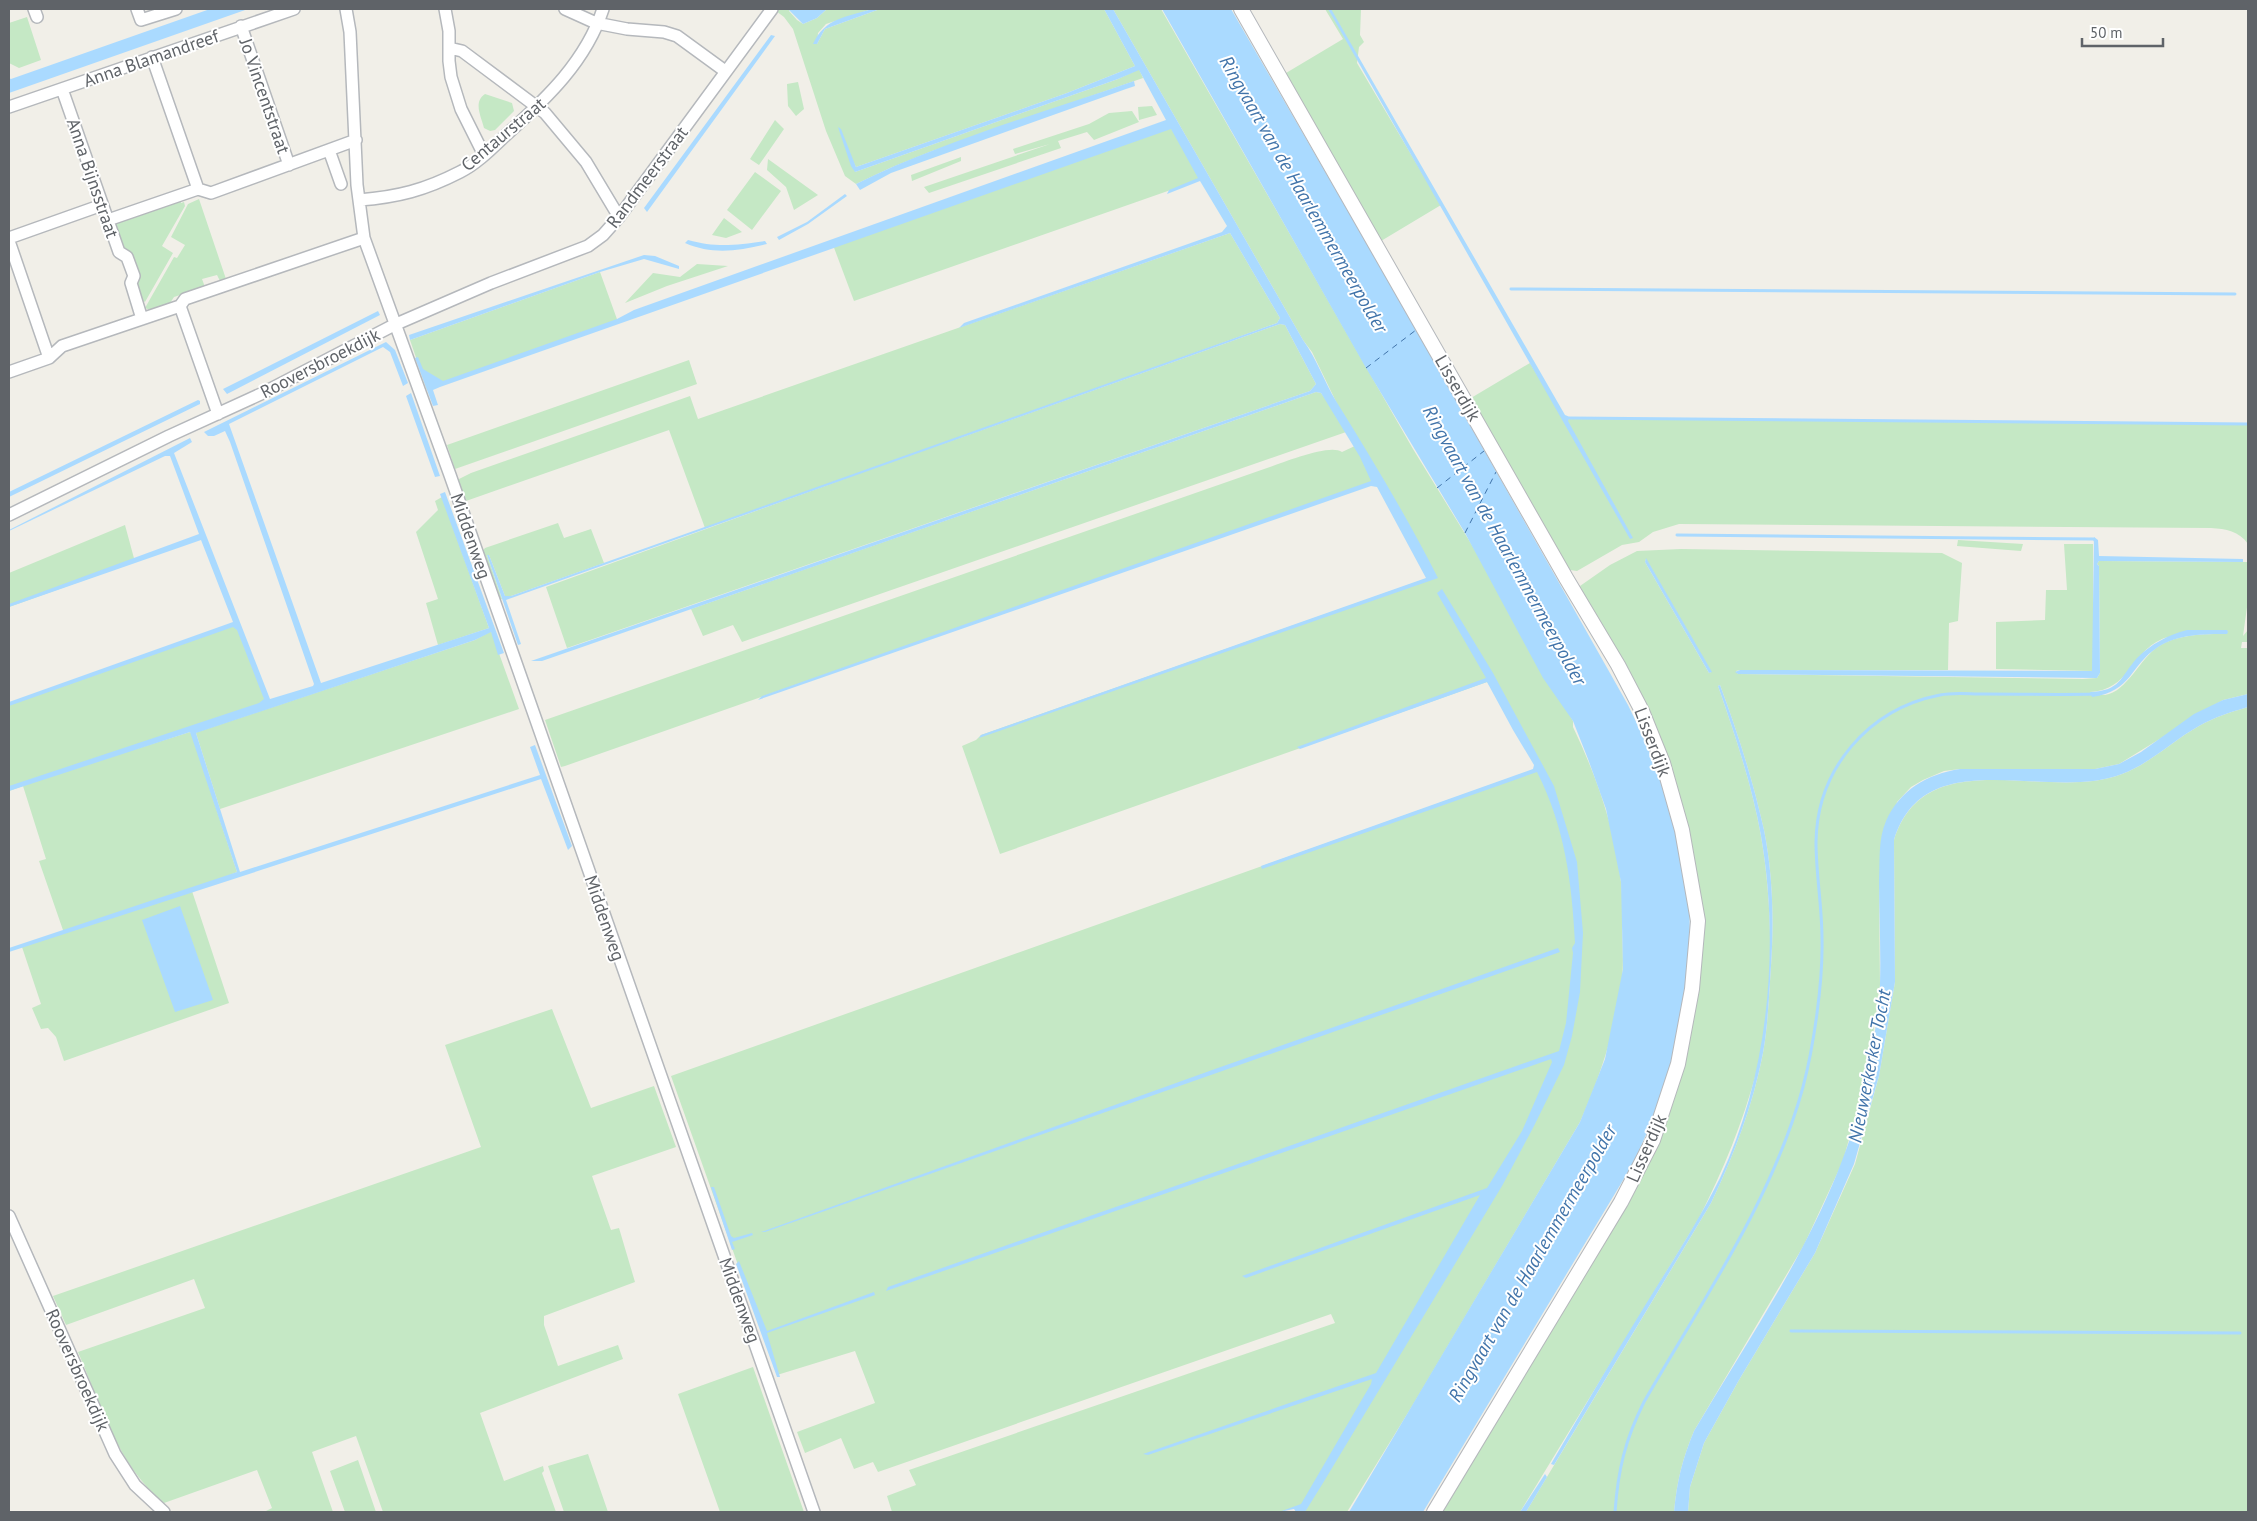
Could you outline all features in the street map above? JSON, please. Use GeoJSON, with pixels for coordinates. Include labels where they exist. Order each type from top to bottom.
{"type":"FeatureCollection","features":[{"type":"Feature","properties":{"kind":"street"},"geometry":{"type":"LineString","coordinates":[[137,9],[141,20],[176,9]]}},
{"type":"Feature","properties":{"kind":"street","name":"Anna Blamandreef"},"geometry":{"type":"LineString","coordinates":[[9,107],[294,9]]}},
{"type":"Feature","properties":{"kind":"street","name":"Rooversbroekdijk"},"geometry":{"type":"LineString","coordinates":[[9,515],[169,436],[218,414],[394,325],[364,238],[359,200],[350,32],[346,9]]}},
{"type":"Feature","properties":{"kind":"street"},"geometry":{"type":"LineString","coordinates":[[445,9],[449,31],[451,78],[459,103],[484,155]]}},
{"type":"Feature","properties":{"kind":"street"},"geometry":{"type":"LineString","coordinates":[[565,9],[596,23],[628,29],[664,32],[678,37],[725,71]]}},
{"type":"Feature","properties":{"kind":"street","name":"Centaurstraat"},"geometry":{"type":"LineString","coordinates":[[359,200],[408,194],[461,171],[484,155],[537,106],[573,67],[603,9]]}},
{"type":"Feature","properties":{"kind":"street","name":"Randmeerstraat"},"geometry":{"type":"LineString","coordinates":[[394,325],[491,282],[588,246],[603,235],[619,217],[772,9]]}},
{"type":"Feature","properties":{"kind":"street","name":"Lisserdijk"},"geometry":{"type":"LineString","coordinates":[[1241,9],[1642,711],[1663,763],[1682,830],[1698,921],[1692,988],[1678,1064],[1653,1140],[1621,1202],[1434,1512]]}},
{"type":"Feature","properties":{"kind":"street","name":"Jo Vincentstraat"},"geometry":{"type":"LineString","coordinates":[[241,26],[289,165]]}},
{"type":"Feature","properties":{"kind":"street"},"geometry":{"type":"LineString","coordinates":[[449,48],[462,51],[537,106],[586,162],[619,217]]}},
{"type":"Feature","properties":{"kind":"street"},"geometry":{"type":"LineString","coordinates":[[152,57],[198,189]]}},
{"type":"Feature","properties":{"kind":"street","name":"Anna Bijnsstraat"},"geometry":{"type":"LineString","coordinates":[[62,88],[119,252],[127,257],[134,276],[131,283],[142,319]]}},
{"type":"Feature","properties":{"kind":"street"},"geometry":{"type":"LineString","coordinates":[[108,220],[198,189],[211,193],[356,140]]}},
{"type":"Feature","properties":{"kind":"street"},"geometry":{"type":"LineString","coordinates":[[329,150],[341,184]]}},
{"type":"Feature","properties":{"kind":"street"},"geometry":{"type":"LineString","coordinates":[[49,358],[9,240],[102,205]]}},
{"type":"Feature","properties":{"kind":"street"},"geometry":{"type":"LineString","coordinates":[[9,372],[49,358],[62,346],[180,306],[185,299],[364,238]]}},
{"type":"Feature","properties":{"kind":"street"},"geometry":{"type":"LineString","coordinates":[[180,306],[218,414]]}},
{"type":"Feature","properties":{"kind":"street","name":"Middenweg"},"geometry":{"type":"LineString","coordinates":[[394,325],[450,475],[814,1512]]}},
{"type":"Feature","properties":{"kind":"street","name":"Rooversbroekdijk"},"geometry":{"type":"LineString","coordinates":[[9,1216],[115,1454],[135,1486],[164,1512]]}},
{"type":"Feature","properties":{"kind":"green space"},"geometry":{"type":"Polygon","coordinates":[[[777,9],[790,9],[789,11],[803,24],[817,18],[827,9],[872,9],[826,24],[818,33],[817,44],[825,29],[880,9],[1104,9],[1135,66],[1067,93],[856,167],[854,163],[855,172],[1118,79],[1139,69],[1143,78],[932,151],[856,184],[845,176],[826,131],[793,29],[784,17],[776,11],[777,9]]]}},
{"type":"Feature","properties":{"kind":"green space"},"geometry":{"type":"Polygon","coordinates":[[[1113,9],[1161,9],[1413,449],[1478,555],[1573,721],[1573,727],[1597,783],[1609,822],[1618,862],[1622,900],[1623,964],[1621,988],[1609,1045],[1587,1107],[1580,1122],[1417,1398],[1347,1512],[1301,1512],[1305,1505],[1279,1512],[892,1512],[887,1496],[916,1485],[909,1470],[1335,1323],[1331,1314],[878,1472],[873,1462],[854,1469],[841,1438],[805,1453],[797,1432],[875,1403],[855,1351],[777,1375],[671,1076],[1538,768],[1513,719],[1487,682],[1000,854],[962,746],[976,740],[981,735],[1431,577],[1377,480],[565,766],[561,767],[545,720],[1294,458],[1327,450],[1342,452],[1357,445],[1312,352],[1303,340],[1113,9]]]}},
{"type":"Feature","properties":{"kind":"green space"},"geometry":{"type":"Polygon","coordinates":[[[1325,9],[1361,9],[1360,35],[1364,42],[1359,47],[1357,63],[1441,205],[1381,241],[1286,73],[1343,39],[1325,9]]]}},
{"type":"Feature","properties":{"kind":"green space"},"geometry":{"type":"Polygon","coordinates":[[[27,17],[41,60],[19,68],[9,63],[9,23],[27,17]]]}},
{"type":"Feature","properties":{"kind":"green space"},"geometry":{"type":"Polygon","coordinates":[[[798,82],[804,109],[796,116],[788,106],[787,84],[798,82]]]}},
{"type":"Feature","properties":{"kind":"green space"},"geometry":{"type":"Polygon","coordinates":[[[485,94],[512,103],[514,111],[495,130],[490,131],[484,128],[480,114],[479,101],[485,94]]]}},
{"type":"Feature","properties":{"kind":"green space"},"geometry":{"type":"Polygon","coordinates":[[[1152,106],[1157,115],[1139,120],[1138,107],[1152,106]]]}},
{"type":"Feature","properties":{"kind":"green space"},"geometry":{"type":"Polygon","coordinates":[[[1132,111],[1139,122],[1094,140],[1087,132],[1058,141],[1061,148],[929,193],[924,187],[1050,144],[1015,154],[1013,149],[1089,124],[1109,113],[1132,111]]]}},
{"type":"Feature","properties":{"kind":"green space"},"geometry":{"type":"Polygon","coordinates":[[[775,120],[784,129],[759,165],[750,159],[775,120]]]}},
{"type":"Feature","properties":{"kind":"green space"},"geometry":{"type":"Polygon","coordinates":[[[1171,128],[1202,179],[854,301],[833,245],[1171,128]]]}},
{"type":"Feature","properties":{"kind":"green space"},"geometry":{"type":"Polygon","coordinates":[[[961,157],[961,161],[912,181],[911,175],[961,157]]]}},
{"type":"Feature","properties":{"kind":"green space"},"geometry":{"type":"Polygon","coordinates":[[[768,159],[818,195],[794,210],[786,187],[767,170],[768,159]]]}},
{"type":"Feature","properties":{"kind":"green space"},"geometry":{"type":"Polygon","coordinates":[[[755,172],[781,191],[752,230],[727,210],[755,172]]]}},
{"type":"Feature","properties":{"kind":"green space"},"geometry":{"type":"Polygon","coordinates":[[[180,196],[181,203],[184,202],[185,206],[162,246],[173,253],[145,302],[140,299],[113,219],[180,196]]]}},
{"type":"Feature","properties":{"kind":"green space"},"geometry":{"type":"Polygon","coordinates":[[[199,199],[226,279],[220,281],[217,275],[202,279],[205,287],[174,297],[168,306],[153,311],[145,308],[174,257],[177,258],[185,245],[171,237],[188,204],[199,199]]]}},
{"type":"Feature","properties":{"kind":"green space"},"geometry":{"type":"Polygon","coordinates":[[[724,218],[742,232],[726,238],[712,235],[724,218]]]}},
{"type":"Feature","properties":{"kind":"green space"},"geometry":{"type":"Polygon","coordinates":[[[1230,233],[1280,318],[1277,323],[932,448],[1280,324],[1285,325],[1316,384],[1310,391],[567,648],[546,587],[850,477],[705,528],[669,430],[466,501],[459,482],[459,479],[471,473],[690,396],[698,419],[1230,233]]]}},
{"type":"Feature","properties":{"kind":"green space"},"geometry":{"type":"Polygon","coordinates":[[[697,264],[728,266],[667,286],[625,303],[653,273],[680,277],[697,264]]]}},
{"type":"Feature","properties":{"kind":"green space"},"geometry":{"type":"Polygon","coordinates":[[[600,272],[618,322],[427,390],[410,340],[600,272]]]}},
{"type":"Feature","properties":{"kind":"green space"},"geometry":{"type":"Polygon","coordinates":[[[689,360],[697,384],[455,469],[447,445],[689,360]]]}},
{"type":"Feature","properties":{"kind":"green space"},"geometry":{"type":"Polygon","coordinates":[[[1530,363],[1564,420],[1570,418],[2248,424],[2248,544],[2241,536],[2232,532],[2211,528],[1679,524],[1653,532],[1639,542],[1622,545],[1577,571],[1570,570],[1471,398],[1530,363]]]}},
{"type":"Feature","properties":{"kind":"green space"},"geometry":{"type":"Polygon","coordinates":[[[1316,392],[1321,393],[1349,431],[742,642],[733,625],[703,636],[691,609],[1316,392]]]}},
{"type":"Feature","properties":{"kind":"green space"},"geometry":{"type":"Polygon","coordinates":[[[442,497],[489,628],[438,645],[426,603],[438,599],[416,532],[438,510],[435,501],[442,497]]]}},
{"type":"Feature","properties":{"kind":"green space"},"geometry":{"type":"Polygon","coordinates":[[[558,523],[564,538],[591,529],[604,563],[511,596],[505,596],[489,555],[487,555],[502,599],[497,601],[481,553],[485,548],[558,523]]]}},
{"type":"Feature","properties":{"kind":"green space"},"geometry":{"type":"Polygon","coordinates":[[[125,525],[135,562],[9,607],[9,573],[125,525]]]}},
{"type":"Feature","properties":{"kind":"green space"},"geometry":{"type":"Polygon","coordinates":[[[1958,540],[2023,544],[2021,551],[1957,546],[1958,540]]]}},
{"type":"Feature","properties":{"kind":"green space"},"geometry":{"type":"Polygon","coordinates":[[[2064,544],[2093,544],[2093,671],[1996,669],[1996,622],[2045,620],[2046,590],[2067,590],[2064,544]]]}},
{"type":"Feature","properties":{"kind":"green space"},"geometry":{"type":"Polygon","coordinates":[[[1681,549],[1942,553],[1962,563],[1958,621],[1949,623],[1948,670],[1740,670],[1736,671],[1738,674],[2097,678],[2100,673],[2099,566],[2097,564],[2099,561],[2248,562],[2248,600],[2243,636],[2248,630],[2248,642],[2242,642],[2241,648],[2248,648],[2248,694],[2223,700],[2119,764],[2095,769],[1960,769],[1944,771],[1911,787],[1897,802],[1879,892],[1880,985],[1868,1070],[1843,1161],[1804,1245],[1694,1431],[1681,1471],[1674,1512],[1526,1512],[1711,1203],[1742,1130],[1759,1072],[1766,1032],[1772,949],[1772,898],[1769,864],[1764,830],[1750,775],[1727,703],[1720,685],[1718,686],[1753,798],[1765,863],[1770,923],[1769,984],[1763,1043],[1757,1070],[1739,1127],[1699,1218],[1520,1512],[1437,1512],[1639,1173],[1699,962],[1680,799],[1580,586],[1610,565],[1637,551],[1681,549]],[[1646,559],[1645,562],[1709,673],[1711,672],[1646,559]],[[2227,630],[2184,634],[2162,639],[2151,645],[2114,685],[2103,690],[2090,692],[2105,695],[2113,693],[2127,681],[2152,651],[2167,642],[2192,636],[2226,634],[2227,630]]]}},
{"type":"Feature","properties":{"kind":"green space"},"geometry":{"type":"Polygon","coordinates":[[[237,624],[266,702],[120,754],[190,732],[192,735],[237,872],[192,891],[229,1003],[64,1061],[56,1037],[48,1028],[41,1029],[32,1008],[41,1004],[22,947],[64,933],[39,861],[46,859],[23,786],[9,791],[9,705],[237,624]]]}},
{"type":"Feature","properties":{"kind":"green space"},"geometry":{"type":"Polygon","coordinates":[[[491,631],[519,709],[220,809],[197,732],[475,640],[491,631]]]}},
{"type":"Feature","properties":{"kind":"green space"},"geometry":{"type":"Polygon","coordinates":[[[2248,707],[2248,1512],[1688,1512],[1690,1487],[1704,1443],[1739,1380],[1815,1253],[1855,1164],[1879,1076],[1895,982],[1894,840],[1910,809],[1933,791],[1961,782],[1993,780],[2093,781],[2122,774],[2152,758],[2205,723],[2248,707]]]}},
{"type":"Feature","properties":{"kind":"green space"},"geometry":{"type":"Polygon","coordinates":[[[552,1009],[591,1108],[654,1086],[676,1147],[592,1176],[611,1230],[619,1228],[635,1282],[544,1316],[544,1325],[558,1366],[618,1345],[623,1359],[480,1413],[504,1481],[543,1466],[544,1471],[542,1473],[556,1512],[383,1512],[356,1436],[312,1452],[333,1512],[264,1512],[272,1508],[257,1470],[164,1503],[134,1471],[112,1434],[78,1352],[205,1308],[194,1279],[66,1325],[53,1296],[481,1147],[445,1045],[552,1009]]]}},
{"type":"Feature","properties":{"kind":"green space"},"geometry":{"type":"Polygon","coordinates":[[[753,1367],[804,1512],[720,1512],[678,1394],[753,1367]]]}},
{"type":"Feature","properties":{"kind":"green space"},"geometry":{"type":"Polygon","coordinates":[[[588,1454],[608,1512],[564,1512],[548,1466],[588,1454]]]}},
{"type":"Feature","properties":{"kind":"green space"},"geometry":{"type":"Polygon","coordinates":[[[358,1460],[376,1512],[345,1512],[330,1471],[358,1460]]]}},
{"type":"Feature","properties":{"kind":"water"},"geometry":{"type":"Polygon","coordinates":[[[210,9],[248,9],[9,93],[9,78],[11,79],[210,9]]]}},
{"type":"Feature","properties":{"kind":"water"},"geometry":{"type":"Polygon","coordinates":[[[790,9],[827,9],[817,18],[803,24],[790,9]]]}},
{"type":"Feature","properties":{"kind":"water"},"geometry":{"type":"Polygon","coordinates":[[[872,9],[880,9],[825,29],[817,44],[813,44],[818,35],[830,24],[845,17],[872,9]]]}},
{"type":"Feature","properties":{"kind":"water"},"geometry":{"type":"Polygon","coordinates":[[[1104,9],[1113,9],[1312,355],[1336,401],[1402,510],[1438,578],[979,738],[981,735],[1426,578],[1377,487],[1371,486],[758,700],[762,696],[1371,481],[1360,457],[1321,393],[1316,392],[542,661],[531,661],[1310,391],[1316,384],[1285,325],[1280,324],[506,600],[521,644],[518,645],[487,555],[489,555],[505,596],[511,596],[1277,323],[1280,318],[1230,233],[959,328],[964,323],[1222,232],[1227,226],[1200,181],[1167,194],[1169,190],[1198,178],[1171,129],[440,387],[433,390],[438,405],[433,406],[415,358],[418,357],[423,369],[443,381],[617,319],[634,310],[1166,120],[1139,70],[855,172],[851,166],[838,127],[841,129],[856,167],[1067,93],[1135,66],[1104,9]]]}},
{"type":"Feature","properties":{"kind":"water","name":"Ringvaart van de Haarlemmermeerpolder"},"geometry":{"type":"Polygon","coordinates":[[[1162,9],[1231,9],[1401,303],[1628,705],[1656,768],[1677,833],[1686,877],[1689,913],[1689,951],[1686,988],[1680,1026],[1671,1063],[1660,1100],[1646,1134],[1631,1167],[1423,1512],[1349,1512],[1580,1122],[1605,1059],[1623,969],[1621,882],[1606,809],[1573,721],[1543,678],[1465,533],[1366,368],[1162,9]]]}},
{"type":"Feature","properties":{"kind":"water"},"geometry":{"type":"Polygon","coordinates":[[[1328,9],[1331,9],[1565,415],[1570,417],[1568,421],[1633,538],[1630,539],[1328,9]]]}},
{"type":"Feature","properties":{"kind":"water"},"geometry":{"type":"Polygon","coordinates":[[[771,35],[775,36],[647,212],[644,208],[771,35]]]}},
{"type":"Feature","properties":{"kind":"water"},"geometry":{"type":"Polygon","coordinates":[[[1134,81],[1135,86],[891,173],[860,190],[856,184],[923,154],[993,128],[1134,81]]]}},
{"type":"Feature","properties":{"kind":"water"},"geometry":{"type":"Polygon","coordinates":[[[845,194],[847,196],[808,224],[779,240],[777,237],[807,222],[845,194]]]}},
{"type":"Feature","properties":{"kind":"water"},"geometry":{"type":"Polygon","coordinates":[[[688,240],[717,245],[736,245],[765,241],[767,244],[726,251],[695,247],[685,243],[688,240]]]}},
{"type":"Feature","properties":{"kind":"water"},"geometry":{"type":"Polygon","coordinates":[[[644,255],[655,256],[679,266],[679,269],[644,259],[600,272],[410,340],[409,335],[644,255]]]}},
{"type":"Feature","properties":{"kind":"water"},"geometry":{"type":"Polygon","coordinates":[[[378,311],[380,315],[227,394],[223,389],[378,311]]]}},
{"type":"Feature","properties":{"kind":"water"},"geometry":{"type":"Polygon","coordinates":[[[386,342],[395,350],[408,383],[403,386],[390,352],[383,347],[229,424],[321,683],[489,628],[440,494],[445,492],[504,653],[498,655],[491,632],[475,640],[196,733],[240,872],[540,775],[530,747],[535,745],[572,846],[568,850],[541,779],[9,952],[9,948],[237,872],[190,732],[9,791],[9,786],[259,703],[264,699],[237,630],[233,627],[9,706],[9,702],[233,622],[201,540],[9,607],[9,604],[199,534],[170,456],[165,456],[9,530],[190,438],[192,442],[174,453],[270,699],[313,686],[314,684],[230,442],[225,431],[214,436],[208,436],[204,432],[386,342]]]}},
{"type":"Feature","properties":{"kind":"water"},"geometry":{"type":"Polygon","coordinates":[[[411,393],[440,476],[435,477],[406,396],[411,393]]]}},
{"type":"Feature","properties":{"kind":"water"},"geometry":{"type":"Polygon","coordinates":[[[198,400],[200,404],[9,497],[9,492],[198,400]]]}},
{"type":"Feature","properties":{"kind":"water"},"geometry":{"type":"Polygon","coordinates":[[[2094,537],[2098,540],[2099,556],[2243,559],[2243,562],[2099,561],[2097,564],[2099,566],[2100,673],[2097,678],[1738,674],[1735,672],[1740,670],[2092,671],[2094,537]]]}},
{"type":"Feature","properties":{"kind":"water"},"geometry":{"type":"Polygon","coordinates":[[[1646,558],[1712,672],[1709,673],[1645,562],[1646,558]]]}},
{"type":"Feature","properties":{"kind":"water"},"geometry":{"type":"Polygon","coordinates":[[[1442,589],[1493,673],[1554,786],[1577,862],[1583,933],[1580,992],[1572,1036],[1564,1065],[1502,1186],[1305,1512],[1296,1512],[1294,1509],[1279,1512],[1301,1504],[1371,1384],[1372,1379],[1148,1455],[1143,1454],[1376,1373],[1480,1195],[1246,1278],[1242,1276],[1487,1188],[1522,1131],[1552,1062],[1551,1059],[886,1291],[888,1287],[1559,1051],[1566,1023],[1572,948],[1575,943],[1574,921],[1569,877],[1561,834],[1547,793],[1537,772],[1262,869],[1261,866],[1533,769],[1534,765],[1487,682],[1300,749],[1297,747],[1486,678],[1437,593],[1442,589]]]}},
{"type":"Feature","properties":{"kind":"water"},"geometry":{"type":"Polygon","coordinates":[[[2187,630],[2227,630],[2228,632],[2227,634],[2209,634],[2174,639],[2149,654],[2130,677],[2116,689],[2092,697],[2090,692],[2108,689],[2119,682],[2137,658],[2148,648],[2167,637],[2187,630]]]}},
{"type":"Feature","properties":{"kind":"water"},"geometry":{"type":"Polygon","coordinates":[[[1720,685],[1755,793],[1764,830],[1769,864],[1772,898],[1772,949],[1767,1021],[1759,1072],[1742,1130],[1711,1203],[1554,1465],[1551,1464],[1692,1229],[1720,1178],[1737,1138],[1750,1097],[1760,1054],[1766,1010],[1769,965],[1770,921],[1767,878],[1753,798],[1718,686],[1720,685]]]}},
{"type":"Feature","properties":{"kind":"water","name":"Nieuwerkerker Tocht"},"geometry":{"type":"Polygon","coordinates":[[[2248,694],[2248,707],[2205,723],[2152,758],[2122,774],[2093,781],[1992,780],[1961,782],[1932,791],[1910,809],[1894,840],[1895,982],[1879,1076],[1854,1164],[1815,1253],[1739,1380],[1704,1443],[1690,1487],[1688,1512],[1674,1512],[1681,1471],[1694,1431],[1773,1301],[1797,1257],[1820,1212],[1840,1166],[1856,1118],[1868,1069],[1879,1004],[1879,880],[1882,835],[1886,821],[1899,800],[1926,779],[1960,769],[2095,769],[2119,764],[2141,752],[2194,714],[2223,700],[2248,694]]]}},
{"type":"Feature","properties":{"kind":"water"},"geometry":{"type":"Polygon","coordinates":[[[180,906],[213,1000],[175,1012],[142,920],[180,906]]]}},
{"type":"Feature","properties":{"kind":"water"},"geometry":{"type":"Polygon","coordinates":[[[1558,948],[1560,952],[761,1232],[1215,1069],[1558,948]]]}},
{"type":"Feature","properties":{"kind":"water"},"geometry":{"type":"Polygon","coordinates":[[[711,1187],[714,1187],[731,1236],[734,1238],[752,1233],[753,1235],[732,1242],[735,1249],[732,1250],[711,1187]]]}},
{"type":"Feature","properties":{"kind":"water"},"geometry":{"type":"Polygon","coordinates":[[[739,1261],[767,1331],[874,1292],[875,1295],[767,1333],[780,1377],[777,1377],[736,1264],[739,1261]]]}},
{"type":"Feature","properties":{"kind":"water"},"geometry":{"type":"Polygon","coordinates":[[[1545,1474],[1547,1477],[1526,1512],[1520,1512],[1545,1474]]]}},
{"type":"Feature","properties":{"kind":"waterway"},"geometry":{"type":"LineString","coordinates":[[1511,289],[2235,294]]}},
{"type":"Feature","properties":{"kind":"waterway"},"geometry":{"type":"LineString","coordinates":[[1570,418],[2248,424]]}},
{"type":"Feature","properties":{"kind":"waterway"},"geometry":{"type":"LineString","coordinates":[[1677,535],[2094,539],[2096,542]]}},
{"type":"Feature","properties":{"kind":"waterway"},"geometry":{"type":"LineString","coordinates":[[1615,1512],[1618,1482],[1627,1442],[1637,1416],[1712,1288],[1754,1210],[1790,1129],[1803,1087],[1814,1033],[1822,956],[1822,927],[1816,842],[1819,815],[1826,790],[1837,767],[1851,746],[1869,728],[1890,714],[1914,702],[1950,694],[2095,694]]}},
{"type":"Feature","properties":{"kind":"waterway"},"geometry":{"type":"LineString","coordinates":[[1791,1331],[2240,1333]]}},
{"type":"Feature","properties":{"kind":"ferry route"},"geometry":{"type":"LineString","coordinates":[[1366,368],[1416,330]]}},
{"type":"Feature","properties":{"kind":"ferry route"},"geometry":{"type":"LineString","coordinates":[[1437,488],[1484,451]]}},
{"type":"Feature","properties":{"kind":"ferry route"},"geometry":{"type":"LineString","coordinates":[[1465,533],[1496,472]]}}]}
